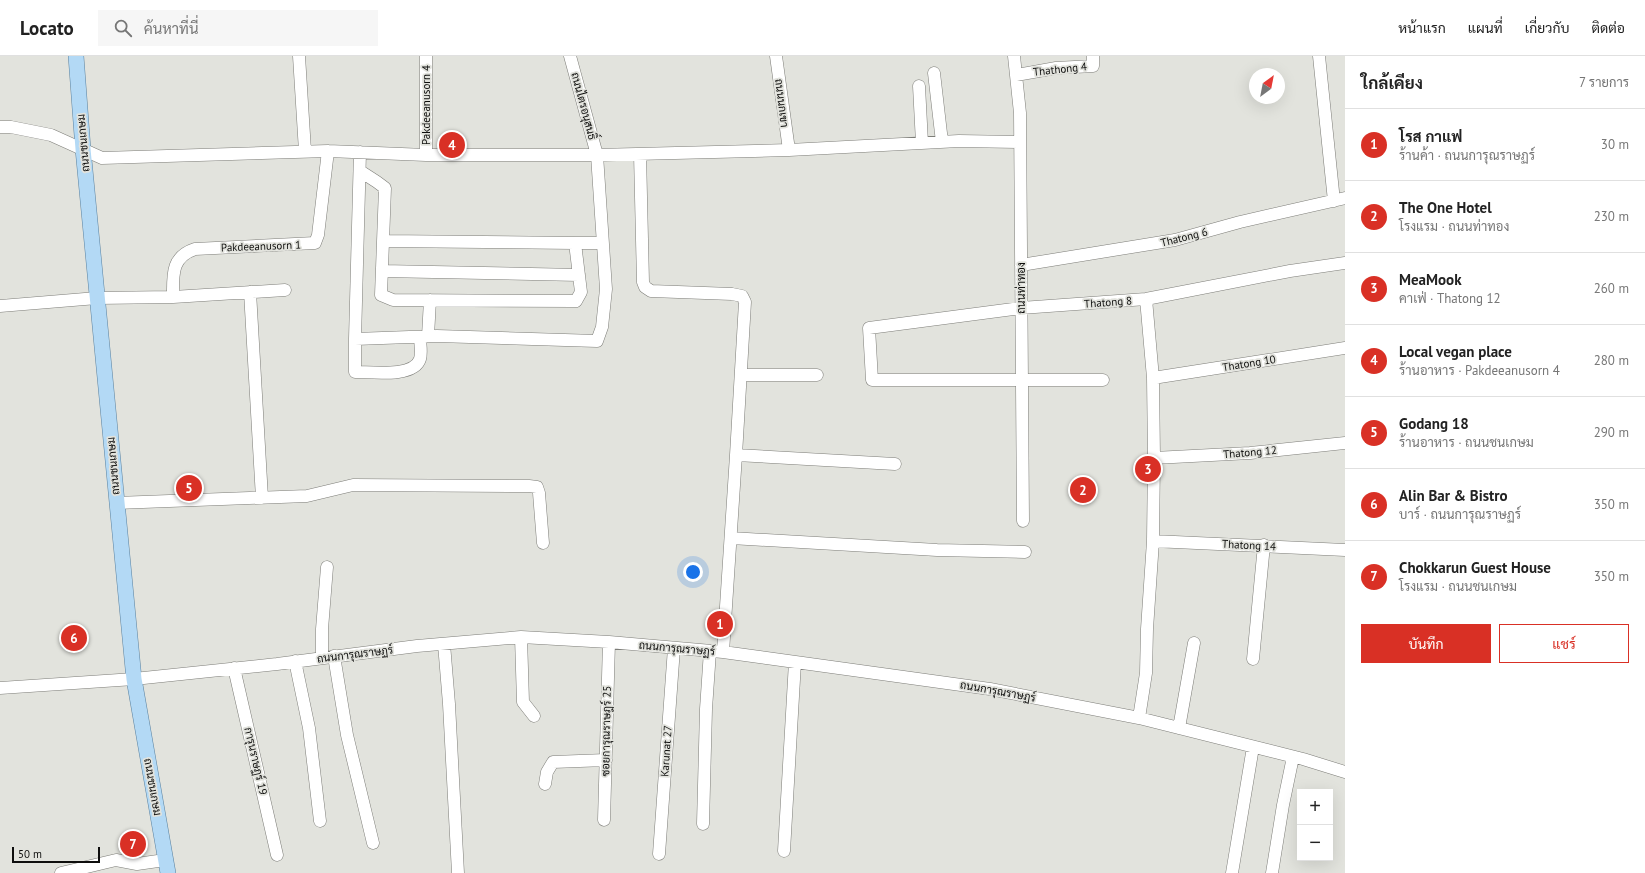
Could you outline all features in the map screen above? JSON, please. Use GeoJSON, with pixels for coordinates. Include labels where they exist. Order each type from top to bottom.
{"type":"FeatureCollection","features":[{"type":"Feature","properties":{"kind":"main road","name":"ถนนชนเกษม"},"geometry":{"type":"LineString","coordinates":[[76,56],[83,149],[134,679],[166,866]]}},
{"type":"Feature","properties":{"kind":"street"},"geometry":{"type":"LineString","coordinates":[[299,56],[305,151]]}},
{"type":"Feature","properties":{"kind":"street","name":"Pakdeeanusorn 4"},"geometry":{"type":"LineString","coordinates":[[426,56],[426,155]]}},
{"type":"Feature","properties":{"kind":"street","name":"ถนนไตรอนุสนธิ์"},"geometry":{"type":"LineString","coordinates":[[424,336],[597,341],[602,327],[606,289],[597,155],[570,56]]}},
{"type":"Feature","properties":{"kind":"street","name":"ถนนนกเขา"},"geometry":{"type":"LineString","coordinates":[[776,56],[788,150]]}},
{"type":"Feature","properties":{"kind":"street","name":"ถนนท่าทอง"},"geometry":{"type":"LineString","coordinates":[[1014,56],[1020,113],[1023,521]]}},
{"type":"Feature","properties":{"kind":"street","name":"Thathong 4"},"geometry":{"type":"LineString","coordinates":[[1016,75],[1056,68],[1093,66],[1093,56]]}},
{"type":"Feature","properties":{"kind":"street"},"geometry":{"type":"LineString","coordinates":[[1319,56],[1339,199]]}},
{"type":"Feature","properties":{"kind":"street"},"geometry":{"type":"LineString","coordinates":[[934,73],[942,142]]}},
{"type":"Feature","properties":{"kind":"street"},"geometry":{"type":"LineString","coordinates":[[919,86],[922,143]]}},
{"type":"Feature","properties":{"kind":"street"},"geometry":{"type":"LineString","coordinates":[[0,127],[11,127],[51,136],[102,158],[305,151],[426,155],[597,155],[788,150],[942,142],[1020,142]]}},
{"type":"Feature","properties":{"kind":"street","name":"Pakdeeanusorn 1"},"geometry":{"type":"LineString","coordinates":[[173,297],[176,265],[181,257],[187,252],[196,249],[315,243],[318,235],[328,151]]}},
{"type":"Feature","properties":{"kind":"street"},"geometry":{"type":"LineString","coordinates":[[360,152],[355,372],[406,371],[416,365],[420,358],[430,300]]}},
{"type":"Feature","properties":{"kind":"street"},"geometry":{"type":"LineString","coordinates":[[640,154],[643,282],[645,287],[651,291],[732,294],[742,296],[744,302],[741,374],[723,652]]}},
{"type":"Feature","properties":{"kind":"street"},"geometry":{"type":"LineString","coordinates":[[360,171],[385,188],[381,295],[393,300],[576,301],[581,292],[575,243]]}},
{"type":"Feature","properties":{"kind":"street","name":"Thatong 6"},"geometry":{"type":"LineString","coordinates":[[1021,265],[1175,240],[1240,222],[1339,199]]}},
{"type":"Feature","properties":{"kind":"street"},"geometry":{"type":"LineString","coordinates":[[383,241],[602,243]]}},
{"type":"Feature","properties":{"kind":"street","name":"Thatong 8"},"geometry":{"type":"LineString","coordinates":[[1022,380],[872,380],[869,328],[1021,308],[1146,299],[1290,271],[1345,263]]}},
{"type":"Feature","properties":{"kind":"street"},"geometry":{"type":"LineString","coordinates":[[382,271],[579,275]]}},
{"type":"Feature","properties":{"kind":"street"},"geometry":{"type":"LineString","coordinates":[[0,306],[97,298],[173,297],[286,290]]}},
{"type":"Feature","properties":{"kind":"street"},"geometry":{"type":"LineString","coordinates":[[250,292],[262,498]]}},
{"type":"Feature","properties":{"kind":"street"},"geometry":{"type":"LineString","coordinates":[[1139,718],[1146,672],[1147,629],[1153,541],[1153,378],[1146,299]]}},
{"type":"Feature","properties":{"kind":"street"},"geometry":{"type":"LineString","coordinates":[[355,339],[424,336]]}},
{"type":"Feature","properties":{"kind":"street","name":"Thatong 10"},"geometry":{"type":"LineString","coordinates":[[1153,378],[1345,348]]}},
{"type":"Feature","properties":{"kind":"street"},"geometry":{"type":"LineString","coordinates":[[741,374],[817,375]]}},
{"type":"Feature","properties":{"kind":"street"},"geometry":{"type":"LineString","coordinates":[[1022,380],[1102,380]]}},
{"type":"Feature","properties":{"kind":"street","name":"Thatong 12"},"geometry":{"type":"LineString","coordinates":[[1154,458],[1250,453],[1345,443]]}},
{"type":"Feature","properties":{"kind":"street"},"geometry":{"type":"LineString","coordinates":[[736,455],[895,464]]}},
{"type":"Feature","properties":{"kind":"street"},"geometry":{"type":"LineString","coordinates":[[116,503],[307,496],[353,485],[529,486],[537,487],[539,492],[542,543]]}},
{"type":"Feature","properties":{"kind":"street"},"geometry":{"type":"LineString","coordinates":[[731,538],[937,550],[1025,552]]}},
{"type":"Feature","properties":{"kind":"street","name":"Thatong 14"},"geometry":{"type":"LineString","coordinates":[[1153,541],[1264,545],[1345,550]]}},
{"type":"Feature","properties":{"kind":"street"},"geometry":{"type":"LineString","coordinates":[[1253,659],[1264,545]]}},
{"type":"Feature","properties":{"kind":"street"},"geometry":{"type":"LineString","coordinates":[[322,658],[322,629],[327,567]]}},
{"type":"Feature","properties":{"kind":"street"},"geometry":{"type":"LineString","coordinates":[[521,637],[523,702],[534,716]]}},
{"type":"Feature","properties":{"kind":"street","name":"ถนนการุณราษฏร์"},"geometry":{"type":"LineString","coordinates":[[0,688],[134,679],[444,644],[521,637],[609,642],[723,652],[990,689],[1139,718],[1345,772]]}},
{"type":"Feature","properties":{"kind":"street","name":"ซอยการุณราษฎร์ 25"},"geometry":{"type":"LineString","coordinates":[[604,820],[609,642]]}},
{"type":"Feature","properties":{"kind":"street"},"geometry":{"type":"LineString","coordinates":[[1179,728],[1194,643]]}},
{"type":"Feature","properties":{"kind":"street"},"geometry":{"type":"LineString","coordinates":[[444,644],[450,712],[458,873]]}},
{"type":"Feature","properties":{"kind":"street","name":"Karunat 27"},"geometry":{"type":"LineString","coordinates":[[659,854],[674,648]]}},
{"type":"Feature","properties":{"kind":"street"},"geometry":{"type":"LineString","coordinates":[[703,824],[706,716],[710,651]]}},
{"type":"Feature","properties":{"kind":"street"},"geometry":{"type":"LineString","coordinates":[[334,656],[347,735],[373,843]]}},
{"type":"Feature","properties":{"kind":"street"},"geometry":{"type":"LineString","coordinates":[[295,661],[310,728],[320,821]]}},
{"type":"Feature","properties":{"kind":"street"},"geometry":{"type":"LineString","coordinates":[[784,851],[795,662]]}},
{"type":"Feature","properties":{"kind":"street","name":"การุนราษฏร์ 19"},"geometry":{"type":"LineString","coordinates":[[234,668],[277,855]]}},
{"type":"Feature","properties":{"kind":"street"},"geometry":{"type":"LineString","coordinates":[[1232,873],[1253,747]]}},
{"type":"Feature","properties":{"kind":"street"},"geometry":{"type":"LineString","coordinates":[[1272,873],[1292,757]]}},
{"type":"Feature","properties":{"kind":"street"},"geometry":{"type":"LineString","coordinates":[[545,784],[548,772],[553,762],[606,760]]}},
{"type":"Feature","properties":{"kind":"street"},"geometry":{"type":"LineString","coordinates":[[61,873],[116,860],[137,864],[166,866]]}},
{"type":"Feature","properties":{"kind":"place","name":"Local vegan place"},"geometry":{"type":"Point","coordinates":[452,145]}},
{"type":"Feature","properties":{"kind":"place","name":"MeaMook"},"geometry":{"type":"Point","coordinates":[1148,469]}},
{"type":"Feature","properties":{"kind":"place","name":"Godang 18"},"geometry":{"type":"Point","coordinates":[189,488]}},
{"type":"Feature","properties":{"kind":"place","name":"The One Hotel"},"geometry":{"type":"Point","coordinates":[1083,490]}},
{"type":"Feature","properties":{"kind":"place","name":"โรส กาแฟ"},"geometry":{"type":"Point","coordinates":[720,624]}},
{"type":"Feature","properties":{"kind":"place","name":"Alin Bar & Bistro"},"geometry":{"type":"Point","coordinates":[74,638]}},
{"type":"Feature","properties":{"kind":"place","name":"Chokkarun Guest House"},"geometry":{"type":"Point","coordinates":[133,844]}}]}
